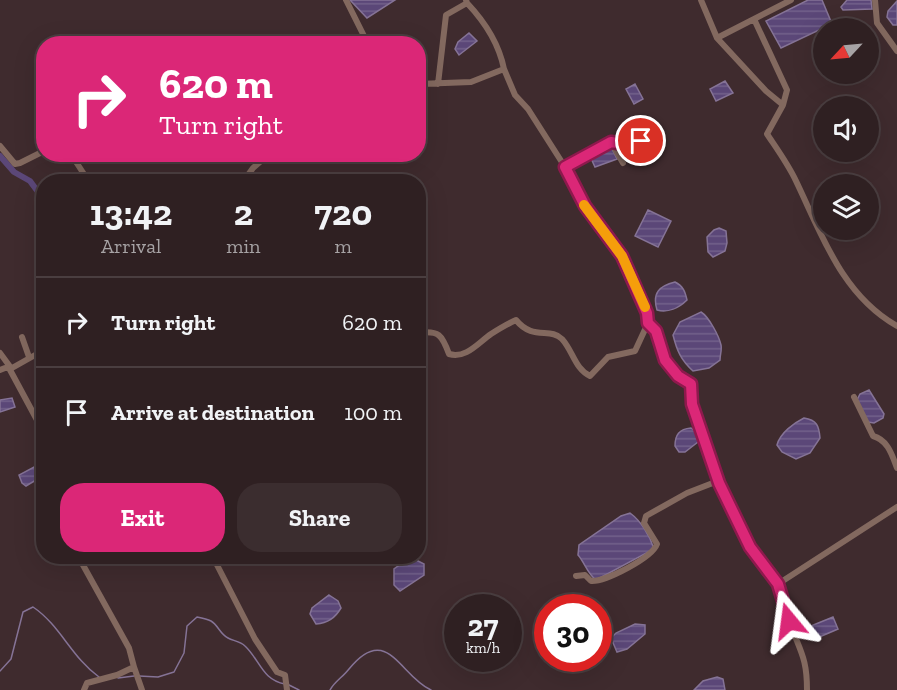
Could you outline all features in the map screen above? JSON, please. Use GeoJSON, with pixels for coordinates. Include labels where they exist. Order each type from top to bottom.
{"type":"FeatureCollection","features":[{"type":"Feature","properties":{"kind":"street"},"geometry":{"type":"LineString","coordinates":[[346,0],[364,36]]}},
{"type":"Feature","properties":{"kind":"street"},"geometry":{"type":"LineString","coordinates":[[700,0],[717,38],[766,91],[783,105]]}},
{"type":"Feature","properties":{"kind":"street"},"geometry":{"type":"LineString","coordinates":[[717,38],[791,0]]}},
{"type":"Feature","properties":{"kind":"street"},"geometry":{"type":"LineString","coordinates":[[875,0],[877,23],[897,51]]}},
{"type":"Feature","properties":{"kind":"street"},"geometry":{"type":"LineString","coordinates":[[426,332],[439,334],[449,354],[457,355],[470,350],[488,336],[516,320],[525,330],[552,334],[561,338],[583,372],[590,376],[608,357],[635,351],[648,323],[647,313],[622,256],[585,206],[565,167],[528,109],[515,95],[492,36],[479,15],[467,2],[446,15],[438,84]]}},
{"type":"Feature","properties":{"kind":"street"},"geometry":{"type":"LineString","coordinates":[[754,19],[787,90],[783,105],[767,134],[795,178],[827,248],[843,276],[881,317],[897,326]]}},
{"type":"Feature","properties":{"kind":"street"},"geometry":{"type":"LineString","coordinates":[[426,84],[471,82],[504,69]]}},
{"type":"Feature","properties":{"kind":"street"},"geometry":{"type":"LineString","coordinates":[[629,145],[629,140],[637,132]]}},
{"type":"Feature","properties":{"kind":"street"},"geometry":{"type":"LineString","coordinates":[[565,167],[611,142],[629,145],[641,141]]}},
{"type":"Feature","properties":{"kind":"street"},"geometry":{"type":"LineString","coordinates":[[611,142],[623,163]]}},
{"type":"Feature","properties":{"kind":"street"},"geometry":{"type":"LineString","coordinates":[[0,146],[15,164],[36,155]]}},
{"type":"Feature","properties":{"kind":"street"},"geometry":{"type":"LineString","coordinates":[[249,174],[260,162]]}},
{"type":"Feature","properties":{"kind":"street"},"geometry":{"type":"LineString","coordinates":[[648,323],[656,331],[665,360],[678,376],[691,384],[692,404],[718,481],[750,547],[778,584],[789,621],[803,655],[807,670],[807,690]]}},
{"type":"Feature","properties":{"kind":"street"},"geometry":{"type":"LineString","coordinates":[[22,336],[29,357]]}},
{"type":"Feature","properties":{"kind":"street"},"geometry":{"type":"LineString","coordinates":[[0,353],[36,418]]}},
{"type":"Feature","properties":{"kind":"street"},"geometry":{"type":"LineString","coordinates":[[0,370],[10,368],[36,354]]}},
{"type":"Feature","properties":{"kind":"street"},"geometry":{"type":"LineString","coordinates":[[854,398],[873,436],[880,438],[889,449],[897,468]]}},
{"type":"Feature","properties":{"kind":"street"},"geometry":{"type":"LineString","coordinates":[[576,576],[585,575],[591,581],[598,582],[634,565],[655,551],[657,544],[644,523],[646,516],[687,493],[718,481]]}},
{"type":"Feature","properties":{"kind":"street"},"geometry":{"type":"LineString","coordinates":[[778,584],[897,507]]}},
{"type":"Feature","properties":{"kind":"street"},"geometry":{"type":"LineString","coordinates":[[82,564],[129,648],[141,690]]}},
{"type":"Feature","properties":{"kind":"street"},"geometry":{"type":"LineString","coordinates":[[217,564],[255,639],[277,672],[285,675],[287,690]]}},
{"type":"Feature","properties":{"kind":"street"},"geometry":{"type":"LineString","coordinates":[[84,690],[87,683],[117,675],[134,667]]}},
{"type":"Feature","properties":{"kind":"shaded area"},"geometry":{"type":"Polygon","coordinates":[[[350,0],[395,0],[367,18],[350,0]]]}},
{"type":"Feature","properties":{"kind":"shaded area"},"geometry":{"type":"Polygon","coordinates":[[[808,0],[822,0],[830,18],[813,18],[813,33],[781,48],[766,21],[808,0]]]}},
{"type":"Feature","properties":{"kind":"shaded area"},"geometry":{"type":"Polygon","coordinates":[[[847,0],[871,0],[872,9],[843,10],[841,7],[847,0]]]}},
{"type":"Feature","properties":{"kind":"shaded area"},"geometry":{"type":"Polygon","coordinates":[[[897,1],[897,25],[893,25],[887,17],[888,11],[897,1]]]}},
{"type":"Feature","properties":{"kind":"shaded area"},"geometry":{"type":"Polygon","coordinates":[[[469,33],[477,41],[459,55],[455,49],[458,42],[469,33]]]}},
{"type":"Feature","properties":{"kind":"shaded area"},"geometry":{"type":"Polygon","coordinates":[[[725,81],[733,93],[716,101],[710,89],[725,81]]]}},
{"type":"Feature","properties":{"kind":"shaded area"},"geometry":{"type":"Polygon","coordinates":[[[635,84],[643,99],[634,104],[626,89],[635,84]]]}},
{"type":"Feature","properties":{"kind":"shaded area"},"geometry":{"type":"Polygon","coordinates":[[[610,145],[617,159],[595,167],[590,156],[610,145]]]}},
{"type":"Feature","properties":{"kind":"shaded area"},"geometry":{"type":"Polygon","coordinates":[[[648,210],[671,221],[658,247],[635,236],[648,210]]]}},
{"type":"Feature","properties":{"kind":"shaded area"},"geometry":{"type":"Polygon","coordinates":[[[719,228],[726,231],[727,243],[725,251],[713,257],[708,252],[707,237],[719,228]]]}},
{"type":"Feature","properties":{"kind":"shaded area"},"geometry":{"type":"Polygon","coordinates":[[[675,282],[683,289],[687,300],[673,309],[657,310],[655,299],[658,291],[675,282]]]}},
{"type":"Feature","properties":{"kind":"shaded area"},"geometry":{"type":"Polygon","coordinates":[[[701,312],[710,322],[718,337],[721,347],[720,360],[709,368],[693,371],[680,355],[673,335],[680,322],[701,312]]]}},
{"type":"Feature","properties":{"kind":"shaded area"},"geometry":{"type":"Polygon","coordinates":[[[869,390],[884,414],[883,418],[874,423],[868,422],[857,400],[860,394],[869,390]]]}},
{"type":"Feature","properties":{"kind":"shaded area"},"geometry":{"type":"Polygon","coordinates":[[[12,398],[15,407],[0,412],[0,400],[12,398]]]}},
{"type":"Feature","properties":{"kind":"shaded area"},"geometry":{"type":"Polygon","coordinates":[[[804,418],[816,424],[820,438],[810,453],[796,459],[782,452],[777,445],[784,433],[804,418]]]}},
{"type":"Feature","properties":{"kind":"shaded area"},"geometry":{"type":"Polygon","coordinates":[[[691,428],[698,433],[698,442],[685,452],[679,452],[675,446],[677,436],[681,431],[691,428]]]}},
{"type":"Feature","properties":{"kind":"shaded area"},"geometry":{"type":"Polygon","coordinates":[[[36,466],[36,480],[26,486],[19,475],[36,466]]]}},
{"type":"Feature","properties":{"kind":"shaded area"},"geometry":{"type":"Polygon","coordinates":[[[630,513],[645,529],[654,549],[596,580],[578,555],[579,545],[621,516],[630,513]]]}},
{"type":"Feature","properties":{"kind":"shaded area"},"geometry":{"type":"Polygon","coordinates":[[[401,564],[424,564],[424,575],[400,591],[394,585],[394,569],[401,564]]]}},
{"type":"Feature","properties":{"kind":"shaded area"},"geometry":{"type":"Polygon","coordinates":[[[329,595],[338,601],[341,608],[331,619],[316,624],[310,614],[312,608],[329,595]]]}},
{"type":"Feature","properties":{"kind":"shaded area"},"geometry":{"type":"Polygon","coordinates":[[[833,617],[838,629],[817,638],[811,626],[833,617]]]}},
{"type":"Feature","properties":{"kind":"shaded area"},"geometry":{"type":"Polygon","coordinates":[[[635,624],[645,625],[645,634],[627,649],[617,652],[612,640],[616,633],[635,624]]]}},
{"type":"Feature","properties":{"kind":"shaded area"},"geometry":{"type":"Polygon","coordinates":[[[717,677],[723,679],[725,690],[694,690],[703,681],[717,677]]]}},
{"type":"Feature","properties":{"kind":"waterway"},"geometry":{"type":"LineString","coordinates":[[0,156],[14,172],[30,181],[36,189]]}},
{"type":"Feature","properties":{"kind":"waterway"},"geometry":{"type":"LineString","coordinates":[[0,671],[11,659],[23,612],[33,607],[51,623],[81,661],[99,677]]}},
{"type":"Feature","properties":{"kind":"waterway"},"geometry":{"type":"LineString","coordinates":[[139,676],[158,677],[174,672],[184,653],[187,626],[197,617],[211,621],[225,636],[243,644],[266,674],[277,682],[285,684]]}},
{"type":"Feature","properties":{"kind":"waterway"},"geometry":{"type":"LineString","coordinates":[[330,690],[362,656],[373,650],[383,651],[393,657],[420,683],[431,690]]}},
{"type":"Feature","properties":{"kind":"waterway"},"geometry":{"type":"LineString","coordinates":[[118,678],[134,676]]}},
{"type":"Feature","properties":{"kind":"waterway"},"geometry":{"type":"LineString","coordinates":[[289,685],[299,690]]}},
{"type":"Feature","properties":{"kind":"slow traffic"},"geometry":{"type":"LineString","coordinates":[[584,205],[622,256],[645,307]]}},
{"type":"Feature","properties":{"kind":"route"},"geometry":{"type":"LineString","coordinates":[[641,141],[629,145],[611,142],[565,167],[585,206],[622,256],[647,313],[648,323],[656,331],[665,360],[678,376],[691,384],[692,404],[719,483],[750,547],[778,584],[789,621]]}}]}
